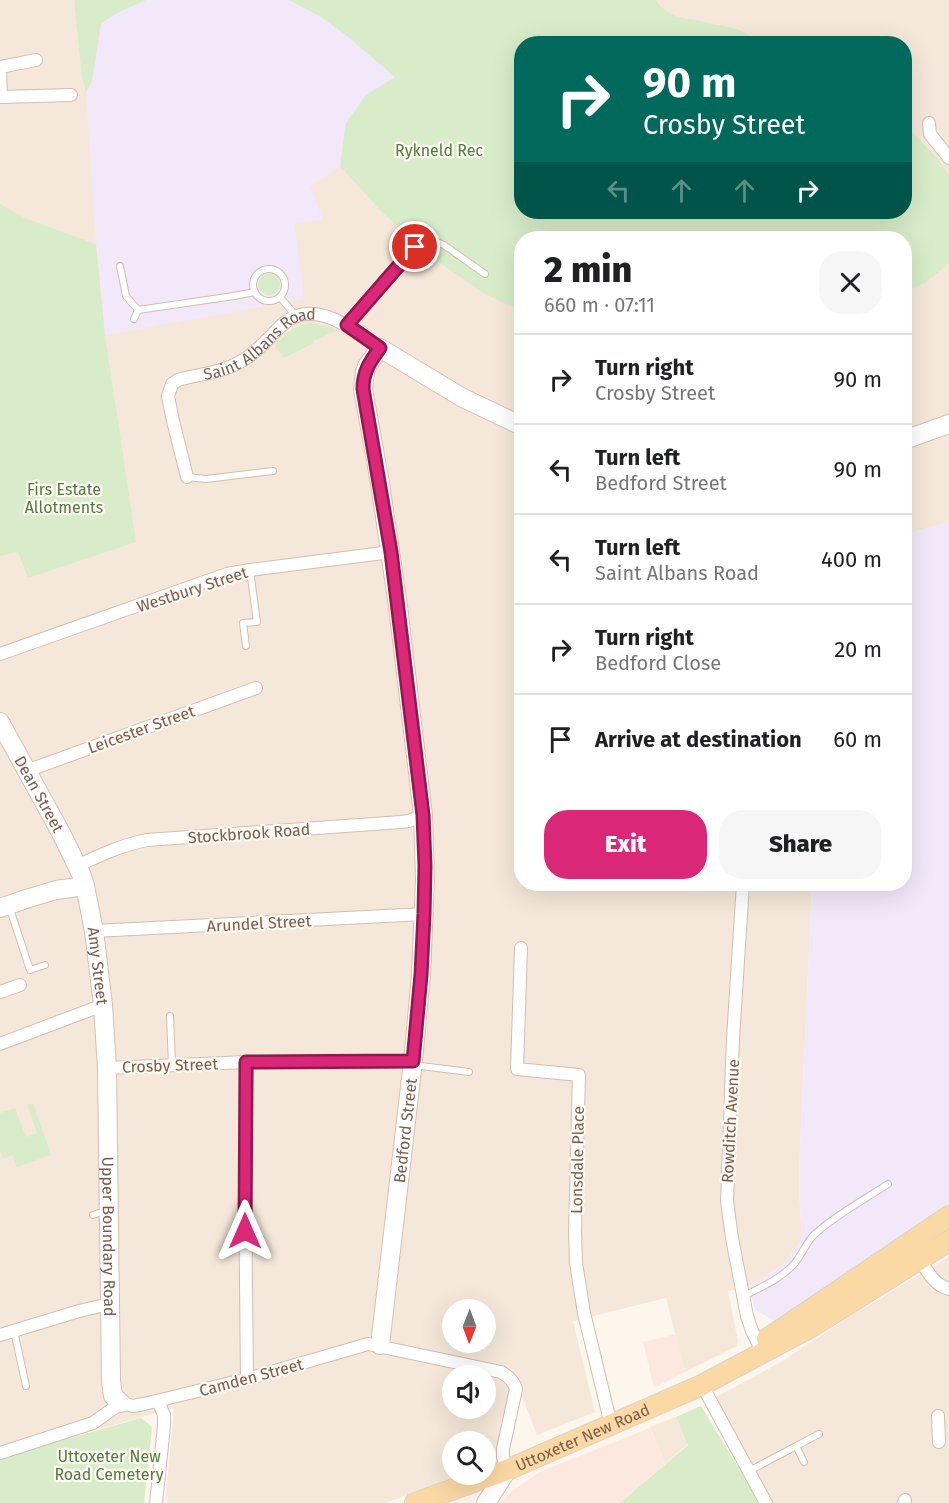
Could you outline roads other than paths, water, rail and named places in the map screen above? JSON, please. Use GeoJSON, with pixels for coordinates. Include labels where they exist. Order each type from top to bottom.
{"type":"FeatureCollection","features":[{"type":"Feature","properties":{"kind":"main road","name":"Uttoxeter New Road"},"geometry":{"type":"LineString","coordinates":[[415,1503],[507,1470],[709,1382],[761,1349],[949,1216]]}},
{"type":"Feature","properties":{"kind":"main road","name":"Uttoxeter New Road"},"geometry":{"type":"LineString","coordinates":[[761,1349],[813,1326],[949,1240]]}},
{"type":"Feature","properties":{"kind":"street"},"geometry":{"type":"LineString","coordinates":[[36,60],[0,67],[0,97],[71,95]]}},
{"type":"Feature","properties":{"kind":"street"},"geometry":{"type":"LineString","coordinates":[[929,123],[930,134],[949,158]]}},
{"type":"Feature","properties":{"kind":"street"},"geometry":{"type":"LineString","coordinates":[[347,325],[415,247]]}},
{"type":"Feature","properties":{"kind":"street","name":"Saint Albans Road"},"geometry":{"type":"LineString","coordinates":[[187,477],[168,396],[172,384],[178,380],[223,370],[240,362],[254,353],[282,325],[296,316],[319,315],[347,325],[380,348],[463,398],[514,422]]}},
{"type":"Feature","properties":{"kind":"street","name":"Bedford Street"},"geometry":{"type":"LineString","coordinates":[[380,348],[367,366],[363,389],[391,552],[423,815],[425,861],[421,975],[413,1063],[380,1345]]}},
{"type":"Feature","properties":{"kind":"street"},"geometry":{"type":"LineString","coordinates":[[912,437],[949,424]]}},
{"type":"Feature","properties":{"kind":"street","name":"Westbury Street"},"geometry":{"type":"LineString","coordinates":[[0,654],[228,574],[391,552]]}},
{"type":"Feature","properties":{"kind":"street","name":"Leicester Street"},"geometry":{"type":"LineString","coordinates":[[26,771],[256,688]]}},
{"type":"Feature","properties":{"kind":"street","name":"Dean Street"},"geometry":{"type":"LineString","coordinates":[[0,722],[77,866]]}},
{"type":"Feature","properties":{"kind":"street","name":"Stockbrook Road"},"geometry":{"type":"LineString","coordinates":[[77,866],[104,853],[147,840],[401,822],[423,815]]}},
{"type":"Feature","properties":{"kind":"street","name":"Amy Street"},"geometry":{"type":"LineString","coordinates":[[77,866],[85,886],[93,931],[103,1005],[107,1068]]}},
{"type":"Feature","properties":{"kind":"street"},"geometry":{"type":"LineString","coordinates":[[5,907],[56,890],[85,886]]}},
{"type":"Feature","properties":{"kind":"street","name":"Rowditch Avenue"},"geometry":{"type":"LineString","coordinates":[[743,891],[727,1201],[748,1323],[761,1349]]}},
{"type":"Feature","properties":{"kind":"street","name":"Arundel Street"},"geometry":{"type":"LineString","coordinates":[[93,931],[424,914]]}},
{"type":"Feature","properties":{"kind":"street","name":"Lonsdale Place"},"geometry":{"type":"LineString","coordinates":[[521,948],[517,1069],[579,1075],[576,1263],[584,1313],[611,1425]]}},
{"type":"Feature","properties":{"kind":"street"},"geometry":{"type":"LineString","coordinates":[[0,992],[20,985]]}},
{"type":"Feature","properties":{"kind":"street"},"geometry":{"type":"LineString","coordinates":[[0,1044],[103,1005]]}},
{"type":"Feature","properties":{"kind":"street"},"geometry":{"type":"LineString","coordinates":[[246,1062],[247,1379]]}},
{"type":"Feature","properties":{"kind":"street","name":"Crosby Street"},"geometry":{"type":"LineString","coordinates":[[107,1068],[246,1062],[413,1063]]}},
{"type":"Feature","properties":{"kind":"street","name":"Upper Boundary Road"},"geometry":{"type":"LineString","coordinates":[[107,1068],[101,1212],[109,1304],[111,1382],[113,1396],[121,1403]]}},
{"type":"Feature","properties":{"kind":"street"},"geometry":{"type":"LineString","coordinates":[[908,1244],[934,1281],[941,1287],[949,1289]]}},
{"type":"Feature","properties":{"kind":"street"},"geometry":{"type":"LineString","coordinates":[[0,1335],[109,1304]]}},
{"type":"Feature","properties":{"kind":"street","name":"Camden Street"},"geometry":{"type":"LineString","coordinates":[[121,1403],[134,1406],[158,1401],[247,1379],[369,1344],[380,1345]]}},
{"type":"Feature","properties":{"kind":"street"},"geometry":{"type":"LineString","coordinates":[[380,1345],[501,1372],[515,1385],[503,1449],[507,1470],[489,1502]]}},
{"type":"Feature","properties":{"kind":"street"},"geometry":{"type":"LineString","coordinates":[[709,1382],[766,1503]]}},
{"type":"Feature","properties":{"kind":"street"},"geometry":{"type":"LineString","coordinates":[[156,1503],[164,1426],[164,1415],[158,1401]]}},
{"type":"Feature","properties":{"kind":"street"},"geometry":{"type":"LineString","coordinates":[[0,1453],[93,1423],[121,1403]]}},
{"type":"Feature","properties":{"kind":"street"},"geometry":{"type":"LineString","coordinates":[[939,1442],[942,1425]]}},
{"type":"Feature","properties":{"kind":"lane"},"geometry":{"type":"LineString","coordinates":[[415,247],[422,243],[437,241],[485,274]]}},
{"type":"Feature","properties":{"kind":"lane"},"geometry":{"type":"LineString","coordinates":[[120,266],[126,296],[138,310]]}},
{"type":"Feature","properties":{"kind":"lane"},"geometry":{"type":"LineString","coordinates":[[265,269],[276,270],[280,273],[285,282],[280,297],[266,301],[255,292],[254,281],[260,272],[265,269]]}},
{"type":"Feature","properties":{"kind":"lane"},"geometry":{"type":"LineString","coordinates":[[138,310],[255,292]]}},
{"type":"Feature","properties":{"kind":"lane"},"geometry":{"type":"LineString","coordinates":[[280,297],[296,316]]}},
{"type":"Feature","properties":{"kind":"lane"},"geometry":{"type":"LineString","coordinates":[[134,320],[138,310]]}},
{"type":"Feature","properties":{"kind":"lane"},"geometry":{"type":"LineString","coordinates":[[187,477],[206,479],[273,471]]}},
{"type":"Feature","properties":{"kind":"lane"},"geometry":{"type":"LineString","coordinates":[[246,646],[243,623],[256,622],[250,570]]}},
{"type":"Feature","properties":{"kind":"lane"},"geometry":{"type":"LineString","coordinates":[[5,907],[30,970],[45,965]]}},
{"type":"Feature","properties":{"kind":"lane"},"geometry":{"type":"LineString","coordinates":[[170,1016],[172,1065]]}},
{"type":"Feature","properties":{"kind":"lane"},"geometry":{"type":"LineString","coordinates":[[413,1063],[469,1072]]}},
{"type":"Feature","properties":{"kind":"lane"},"geometry":{"type":"LineString","coordinates":[[743,1296],[784,1274],[802,1254],[813,1236],[824,1226],[888,1184]]}},
{"type":"Feature","properties":{"kind":"lane"},"geometry":{"type":"LineString","coordinates":[[14,1331],[26,1386]]}},
{"type":"Feature","properties":{"kind":"lane"},"geometry":{"type":"LineString","coordinates":[[749,1471],[819,1434]]}},
{"type":"Feature","properties":{"kind":"lane"},"geometry":{"type":"LineString","coordinates":[[796,1446],[804,1462]]}},
{"type":"Feature","properties":{"kind":"park label","name":"Rykneld Rec"},"geometry":{"type":"Point","coordinates":[439,150]}},
{"type":"Feature","properties":{"kind":"park label","name":"Firs Estate Allotments"},"geometry":{"type":"Point","coordinates":[64,498]}},
{"type":"Feature","properties":{"kind":"park label","name":"Uttoxeter New Road Cemetery"},"geometry":{"type":"Point","coordinates":[109,1465]}}]}
